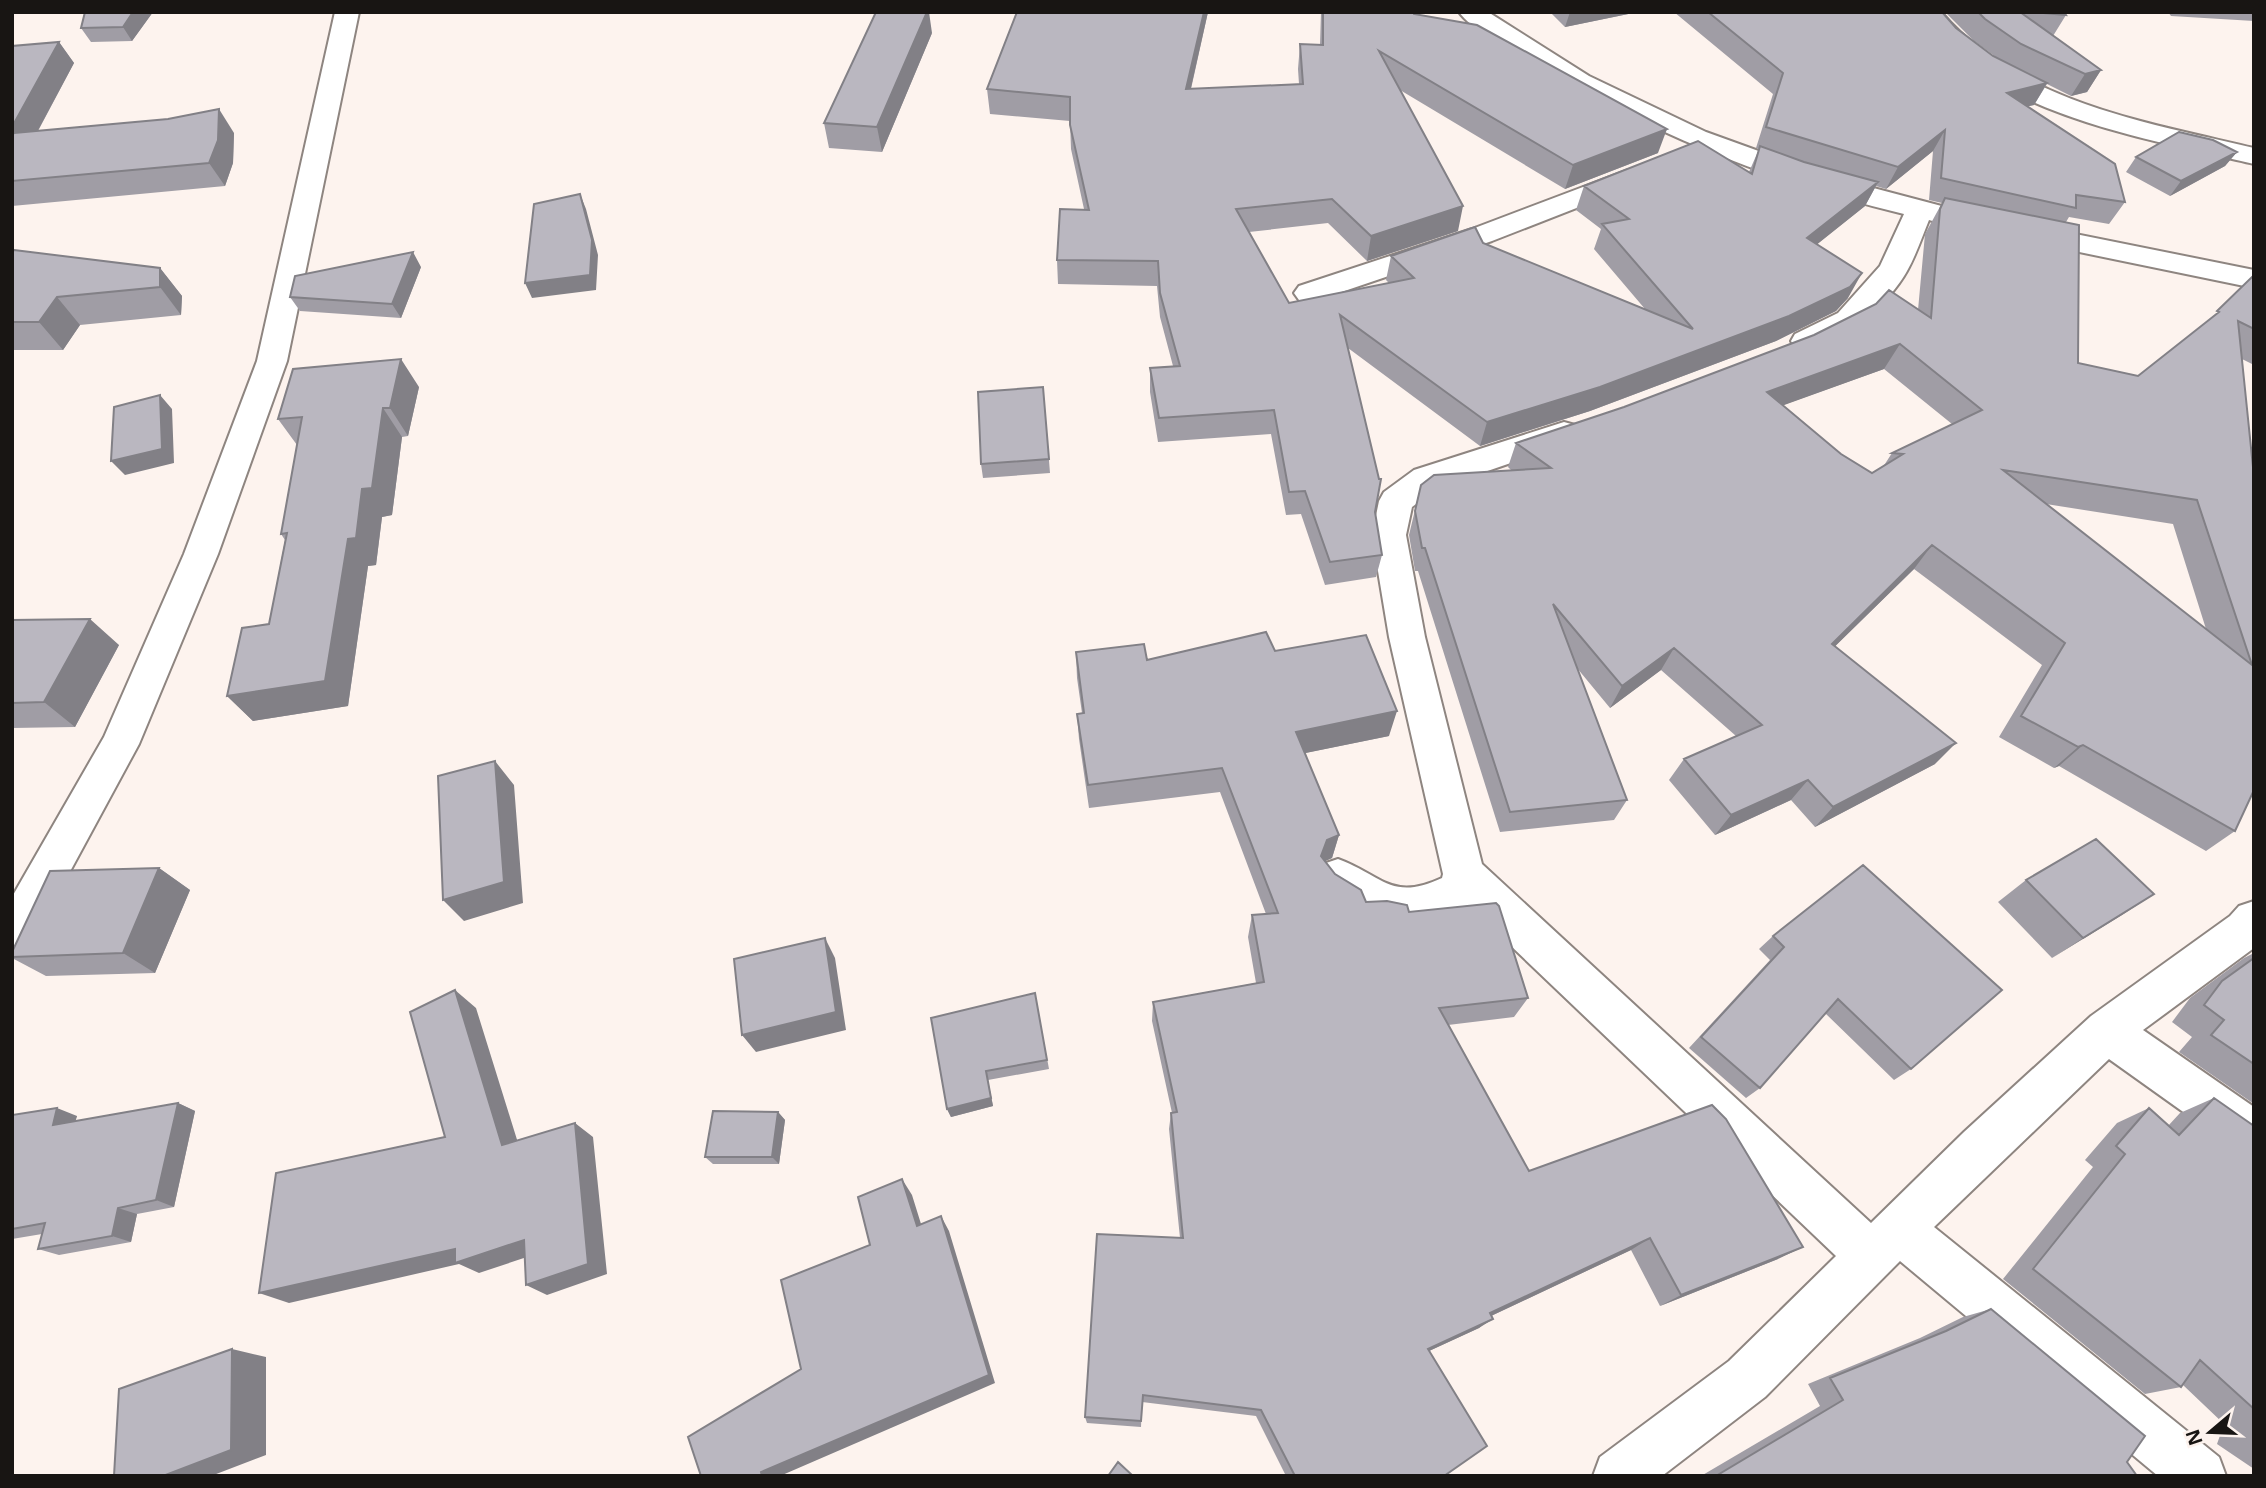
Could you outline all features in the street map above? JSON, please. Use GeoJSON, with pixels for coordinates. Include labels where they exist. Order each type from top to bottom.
{"type":"FeatureCollection","features":[{"type":"Feature","properties":{"kind":"street"},"geometry":{"type":"LineString","coordinates":[[12,937],[120,744],[201,554],[272,361],[347,12]]}},
{"type":"Feature","properties":{"kind":"street"},"geometry":{"type":"LineString","coordinates":[[1471,12],[1559,69],[1647,117],[1711,144],[1805,178],[1920,210],[2254,279]]}},
{"type":"Feature","properties":{"kind":"street"},"geometry":{"type":"LineString","coordinates":[[1928,12],[1933,21],[1974,60],[2015,84],[2068,106],[2134,126],[2254,156]]}},
{"type":"Feature","properties":{"kind":"street"},"geometry":{"type":"LineString","coordinates":[[1309,293],[1482,235],[1711,144]]}},
{"type":"Feature","properties":{"kind":"street"},"geometry":{"type":"LineString","coordinates":[[1776,354],[1849,320],[1893,270],[1920,210]]}},
{"type":"Feature","properties":{"kind":"street"},"geometry":{"type":"LineString","coordinates":[[1591,425],[1426,480],[1396,501],[1389,535],[1406,637],[1464,874],[1885,1242],[2200,1476]]}},
{"type":"Feature","properties":{"kind":"street"},"geometry":{"type":"LineString","coordinates":[[1338,877],[1384,904],[1408,910],[1432,905],[1457,891],[1464,874]]}},
{"type":"Feature","properties":{"kind":"street"},"geometry":{"type":"LineString","coordinates":[[1619,1476],[1747,1379],[1980,1148],[2107,1031],[2245,930],[2254,920]]}},
{"type":"Feature","properties":{"kind":"street"},"geometry":{"type":"LineString","coordinates":[[2107,1031],[2254,1135]]}},
{"type":"Feature","properties":{"kind":"building"},"geometry":{"type":"Polygon","coordinates":[[[85,12],[133,12],[123,27],[81,28],[85,12]]]}},
{"type":"Feature","properties":{"kind":"building"},"geometry":{"type":"Polygon","coordinates":[[[876,12],[927,12],[877,127],[824,123],[876,12]]]}},
{"type":"Feature","properties":{"kind":"building"},"geometry":{"type":"Polygon","coordinates":[[[1017,12],[1204,12],[1186,89],[1303,84],[1300,44],[1323,45],[1323,12],[1414,12],[1477,25],[1667,129],[1573,165],[1379,51],[1463,206],[1371,236],[1332,199],[1236,209],[1289,303],[1414,278],[1391,256],[1475,227],[1483,243],[1693,329],[1602,224],[1629,219],[1584,186],[1698,141],[1752,174],[1760,146],[1804,162],[1878,182],[1807,238],[1862,273],[1850,287],[1789,316],[1600,387],[1487,422],[1340,315],[1381,479],[1375,512],[1382,555],[1330,562],[1305,491],[1289,492],[1274,410],[1159,418],[1150,368],[1180,366],[1160,293],[1158,261],[1057,260],[1060,209],[1089,210],[1070,125],[1070,97],[987,89],[1017,12]]]}},
{"type":"Feature","properties":{"kind":"building"},"geometry":{"type":"Polygon","coordinates":[[[1708,12],[1942,12],[1956,28],[1993,56],[2047,83],[2007,93],[2115,164],[2125,202],[2076,195],[2076,208],[1941,178],[1945,130],[1898,167],[1766,127],[1783,73],[1708,12]]]}},
{"type":"Feature","properties":{"kind":"building"},"geometry":{"type":"Polygon","coordinates":[[[1978,12],[2020,12],[2101,70],[2085,74],[2021,44],[1978,12]]]}},
{"type":"Feature","properties":{"kind":"building"},"geometry":{"type":"Polygon","coordinates":[[[2031,12],[2064,12],[2066,15],[2031,12]]]}},
{"type":"Feature","properties":{"kind":"building"},"geometry":{"type":"Polygon","coordinates":[[[59,42],[12,127],[12,46],[59,42]]]}},
{"type":"Feature","properties":{"kind":"building"},"geometry":{"type":"Polygon","coordinates":[[[219,109],[218,140],[209,163],[12,181],[14,133],[168,119],[219,109]]]}},
{"type":"Feature","properties":{"kind":"building"},"geometry":{"type":"Polygon","coordinates":[[[2179,132],[2213,140],[2237,152],[2181,181],[2136,157],[2179,132]]]}},
{"type":"Feature","properties":{"kind":"building"},"geometry":{"type":"Polygon","coordinates":[[[580,194],[592,240],[590,275],[525,283],[534,204],[580,194]]]}},
{"type":"Feature","properties":{"kind":"building"},"geometry":{"type":"Polygon","coordinates":[[[1945,198],[2079,225],[2078,363],[2138,376],[2219,312],[2217,311],[2254,275],[2254,329],[2238,321],[2254,477],[2254,790],[2235,831],[2083,745],[2078,747],[2021,716],[2065,643],[1932,545],[1832,644],[1956,743],[1833,807],[1808,780],[1731,815],[1684,759],[1762,725],[1674,648],[1622,686],[1553,604],[1627,800],[1510,812],[1425,548],[1422,548],[1415,511],[1421,485],[1434,475],[1551,468],[1516,443],[1624,407],[1814,335],[1876,304],[1889,290],[1931,318],[1940,209],[1945,198]],[[1900,344],[1767,392],[1841,454],[1872,473],[1903,454],[1892,453],[1982,410],[1900,344]],[[2003,470],[2252,665],[2197,500],[2003,470]]]}},
{"type":"Feature","properties":{"kind":"building"},"geometry":{"type":"Polygon","coordinates":[[[14,250],[160,268],[160,287],[57,297],[39,322],[12,322],[14,250]]]}},
{"type":"Feature","properties":{"kind":"building"},"geometry":{"type":"Polygon","coordinates":[[[413,252],[392,304],[290,297],[295,276],[413,252]]]}},
{"type":"Feature","properties":{"kind":"building"},"geometry":{"type":"Polygon","coordinates":[[[401,359],[390,408],[383,408],[372,488],[362,489],[356,538],[348,539],[325,681],[227,696],[242,628],[269,624],[287,533],[281,534],[302,417],[278,419],[293,369],[401,359]]]}},
{"type":"Feature","properties":{"kind":"building"},"geometry":{"type":"Polygon","coordinates":[[[1043,387],[1049,459],[981,464],[978,392],[1043,387]]]}},
{"type":"Feature","properties":{"kind":"building"},"geometry":{"type":"Polygon","coordinates":[[[160,395],[162,449],[111,461],[114,407],[160,395]]]}},
{"type":"Feature","properties":{"kind":"building"},"geometry":{"type":"Polygon","coordinates":[[[90,619],[44,702],[12,703],[12,620],[90,619]]]}},
{"type":"Feature","properties":{"kind":"building"},"geometry":{"type":"Polygon","coordinates":[[[1266,632],[1275,651],[1366,635],[1397,711],[1296,732],[1339,835],[1327,840],[1321,856],[1335,874],[1361,890],[1366,902],[1387,901],[1407,905],[1409,912],[1496,903],[1499,906],[1528,998],[1439,1008],[1529,1171],[1712,1105],[1726,1119],[1803,1247],[1681,1295],[1650,1238],[1490,1313],[1493,1319],[1428,1349],[1487,1446],[1444,1476],[1295,1476],[1261,1410],[1143,1395],[1141,1421],[1085,1417],[1097,1234],[1183,1238],[1171,1113],[1177,1112],[1153,1002],[1264,982],[1252,915],[1278,913],[1222,768],[1088,785],[1077,714],[1084,713],[1076,652],[1144,644],[1147,660],[1266,632]]]}},
{"type":"Feature","properties":{"kind":"building"},"geometry":{"type":"Polygon","coordinates":[[[495,761],[504,882],[443,900],[438,776],[495,761]]]}},
{"type":"Feature","properties":{"kind":"building"},"geometry":{"type":"Polygon","coordinates":[[[2096,839],[2154,894],[2083,938],[2026,880],[2096,839]]]}},
{"type":"Feature","properties":{"kind":"building"},"geometry":{"type":"Polygon","coordinates":[[[1863,865],[2002,990],[1911,1069],[1838,999],[1760,1088],[1701,1037],[1784,947],[1773,936],[1863,865]]]}},
{"type":"Feature","properties":{"kind":"building"},"geometry":{"type":"Polygon","coordinates":[[[159,868],[123,953],[12,957],[50,871],[159,868]]]}},
{"type":"Feature","properties":{"kind":"building"},"geometry":{"type":"Polygon","coordinates":[[[825,938],[836,1012],[742,1035],[734,959],[825,938]]]}},
{"type":"Feature","properties":{"kind":"building"},"geometry":{"type":"Polygon","coordinates":[[[2254,958],[2254,1064],[2211,1035],[2224,1020],[2204,1005],[2222,981],[2254,958]]]}},
{"type":"Feature","properties":{"kind":"building"},"geometry":{"type":"Polygon","coordinates":[[[455,990],[502,1145],[575,1123],[588,1264],[526,1285],[524,1240],[455,1263],[455,1249],[259,1293],[276,1173],[445,1137],[410,1012],[455,990]]]}},
{"type":"Feature","properties":{"kind":"building"},"geometry":{"type":"Polygon","coordinates":[[[1035,993],[1047,1060],[986,1071],[991,1098],[947,1109],[931,1018],[1035,993]]]}},
{"type":"Feature","properties":{"kind":"building"},"geometry":{"type":"Polygon","coordinates":[[[2214,1098],[2254,1126],[2254,1409],[2200,1360],[2181,1387],[2033,1269],[2125,1154],[2116,1146],[2149,1108],[2179,1135],[2214,1098]]]}},
{"type":"Feature","properties":{"kind":"building"},"geometry":{"type":"Polygon","coordinates":[[[178,1103],[156,1200],[118,1208],[112,1236],[38,1249],[45,1223],[12,1229],[12,1115],[57,1108],[53,1125],[178,1103]]]}},
{"type":"Feature","properties":{"kind":"building"},"geometry":{"type":"Polygon","coordinates":[[[713,1111],[778,1112],[772,1157],[705,1157],[713,1111]]]}},
{"type":"Feature","properties":{"kind":"building"},"geometry":{"type":"Polygon","coordinates":[[[902,1179],[917,1226],[941,1216],[989,1375],[761,1472],[762,1476],[701,1476],[688,1437],[801,1369],[781,1280],[870,1245],[858,1197],[902,1179]]]}},
{"type":"Feature","properties":{"kind":"building"},"geometry":{"type":"Polygon","coordinates":[[[1991,1309],[2145,1436],[2127,1462],[2137,1476],[1716,1476],[1843,1400],[1830,1378],[1946,1331],[1991,1309]]]}},
{"type":"Feature","properties":{"kind":"building"},"geometry":{"type":"Polygon","coordinates":[[[232,1349],[231,1450],[163,1476],[114,1476],[119,1389],[232,1349]]]}},
{"type":"Feature","properties":{"kind":"building"},"geometry":{"type":"Polygon","coordinates":[[[1118,1462],[1133,1476],[1108,1476],[1118,1462]]]}}]}
